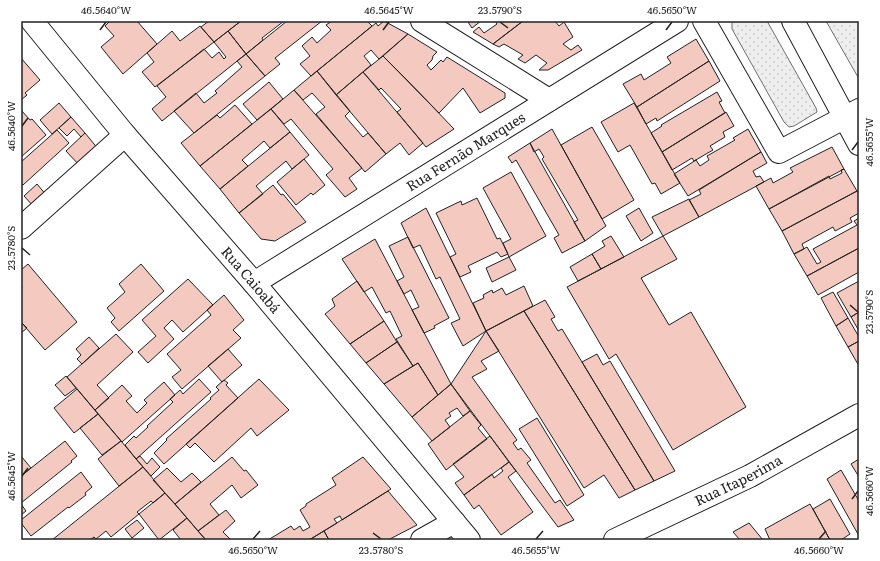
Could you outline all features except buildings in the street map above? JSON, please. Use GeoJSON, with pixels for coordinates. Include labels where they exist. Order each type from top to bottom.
{"type":"FeatureCollection","features":[{"type":"Feature","properties":{"kind":"street"},"geometry":{"type":"LineString","coordinates":[[422,21],[549,100]]}},
{"type":"Feature","properties":{"kind":"street","name":"Rua Fernão Marques"},"geometry":{"type":"LineString","coordinates":[[254,283],[677,21]]}},
{"type":"Feature","properties":{"kind":"street"},"geometry":{"type":"LineString","coordinates":[[704,21],[779,152],[852,113]]}},
{"type":"Feature","properties":{"kind":"street"},"geometry":{"type":"LineString","coordinates":[[793,21],[852,113],[859,144]]}},
{"type":"Feature","properties":{"kind":"street","name":"Rua Caioabá"},"geometry":{"type":"LineString","coordinates":[[43,25],[125,135],[254,283],[469,540]]}},
{"type":"Feature","properties":{"kind":"street"},"geometry":{"type":"LineString","coordinates":[[21,228],[125,135]]}},
{"type":"Feature","properties":{"kind":"street","name":"Rua Itaperima"},"geometry":{"type":"LineString","coordinates":[[615,540],[750,476],[859,415]]}},
{"type":"Feature","properties":{"kind":"street"},"geometry":{"type":"LineString","coordinates":[[422,540],[454,522]]}},
{"type":"Feature","properties":{"kind":"shaded area"},"geometry":{"type":"Polygon","coordinates":[[[732,21],[767,21],[817,112],[794,126],[789,127],[784,122],[732,29],[732,21]]]}},
{"type":"Feature","properties":{"kind":"shaded area"},"geometry":{"type":"Polygon","coordinates":[[[826,21],[859,21],[859,79],[826,21]]]}}]}
